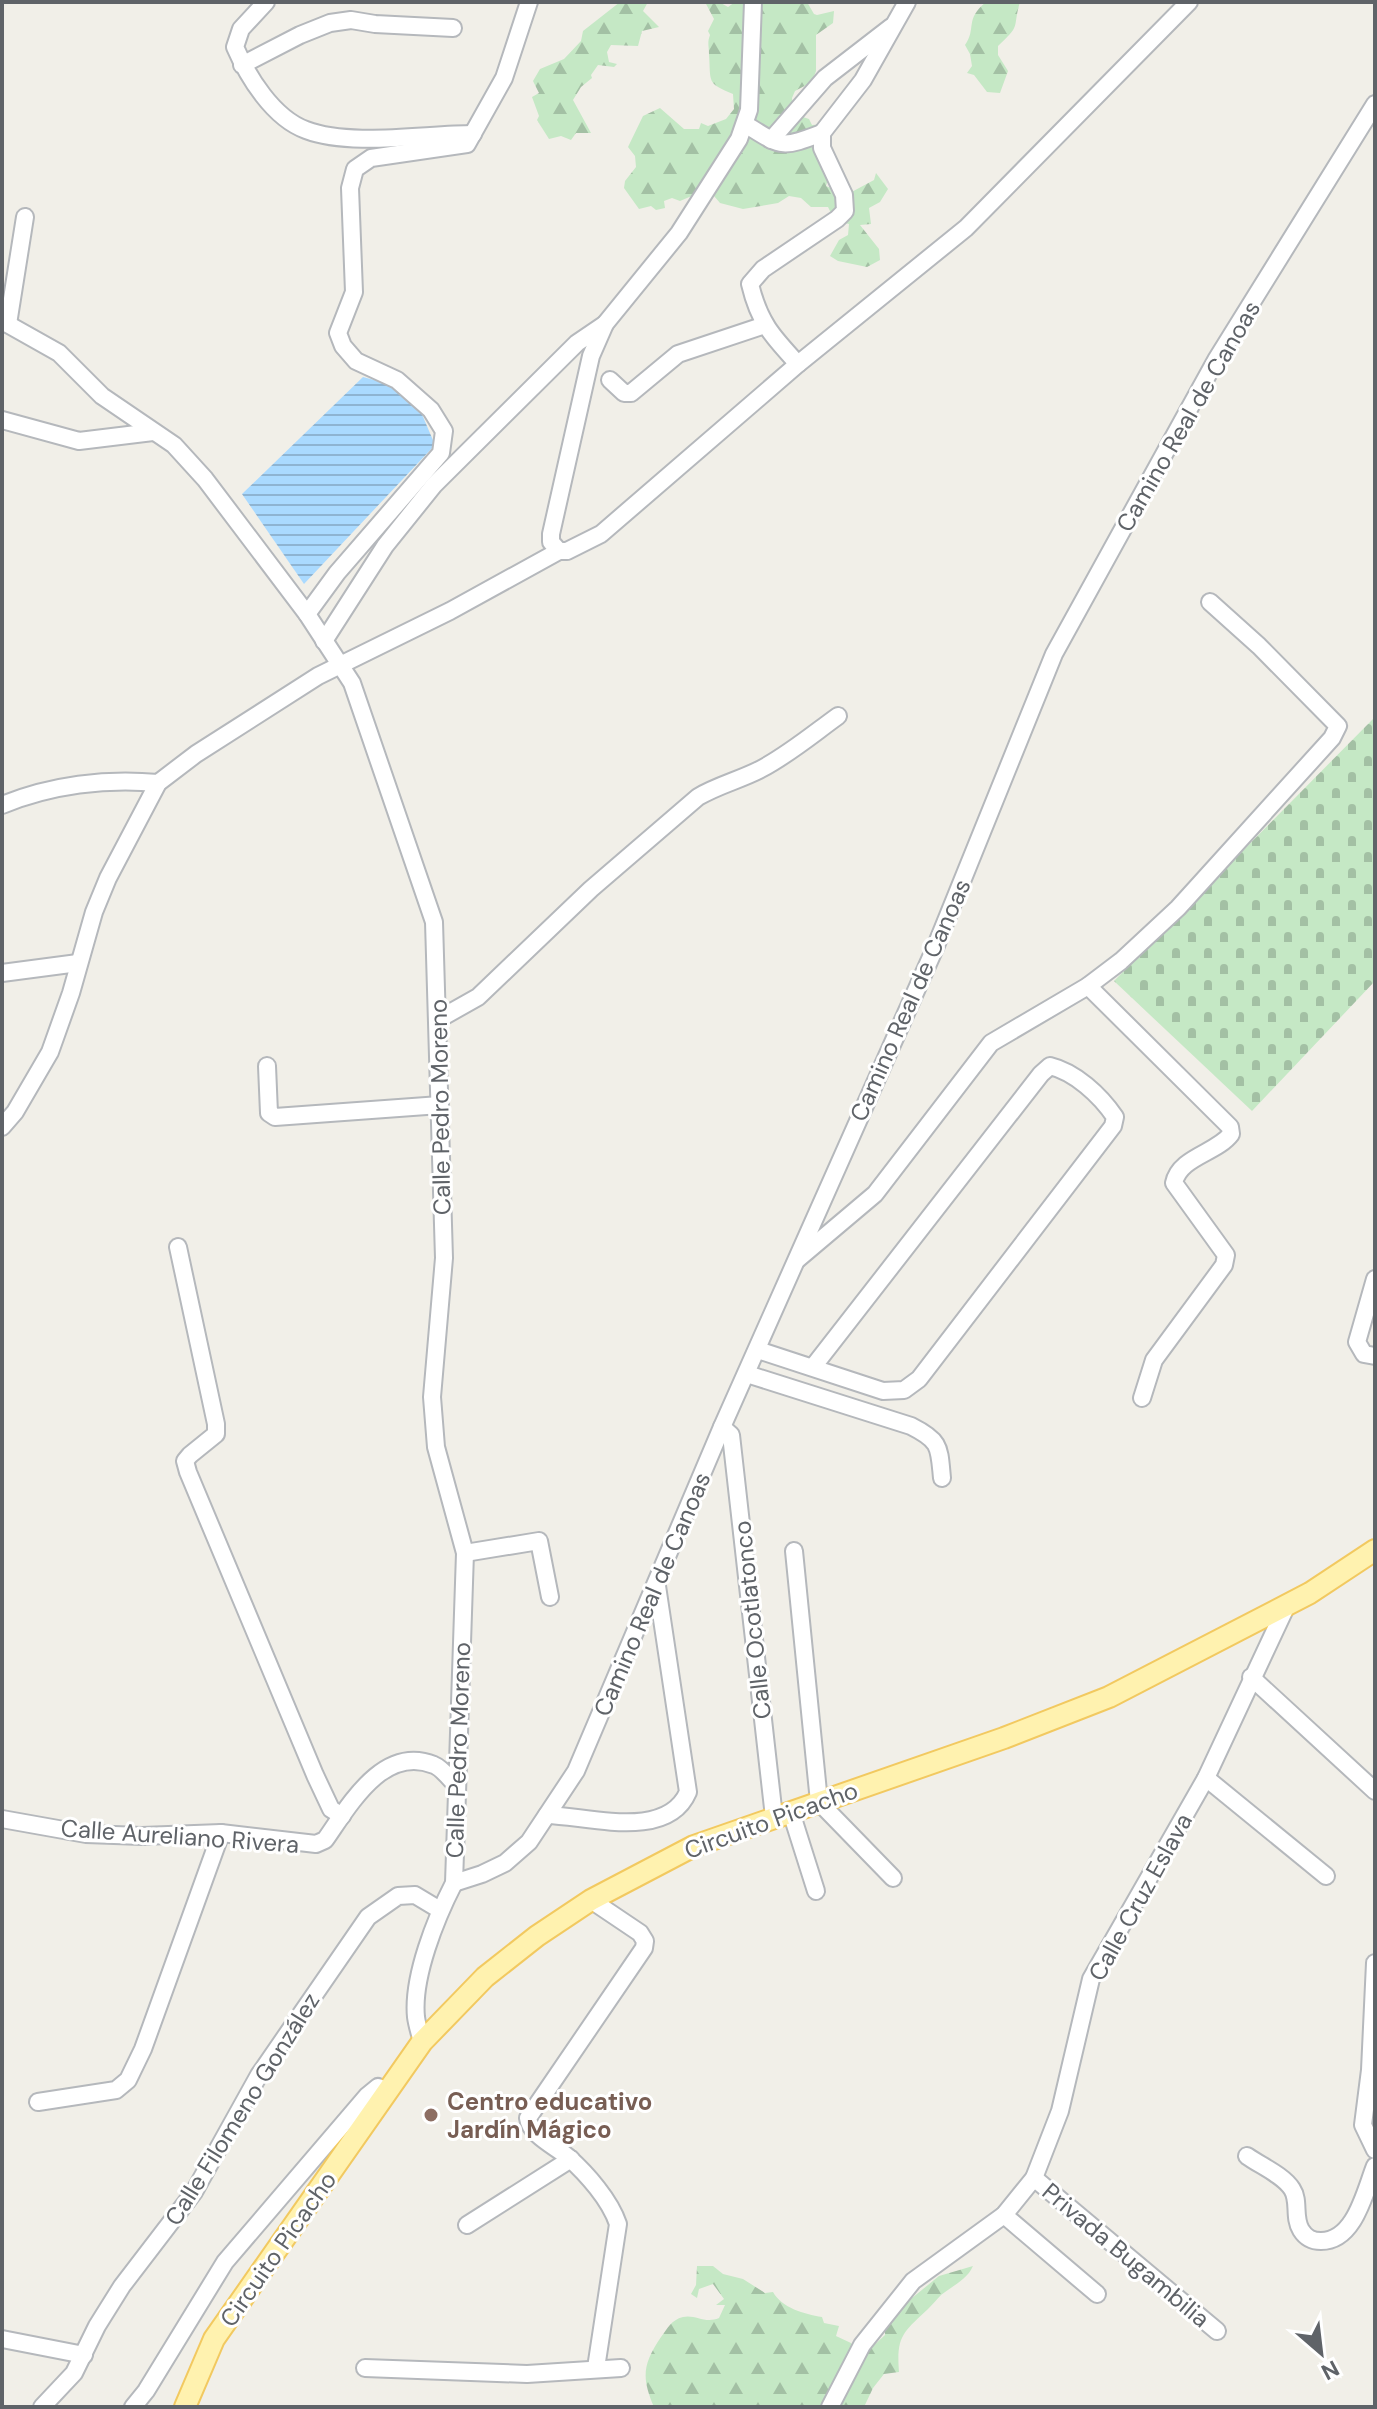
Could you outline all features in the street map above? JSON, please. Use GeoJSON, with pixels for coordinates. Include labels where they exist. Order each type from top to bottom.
{"type":"FeatureCollection","features":[{"type":"Feature","properties":{"kind":"main road","name":"Circuito Picacho"},"geometry":{"type":"LineString","coordinates":[[185,2407],[214,2339],[422,2042],[508,1956],[591,1900],[694,1846],[1004,1738],[1109,1697],[1286,1607],[1375,1550]]}},
{"type":"Feature","properties":{"kind":"street"},"geometry":{"type":"LineString","coordinates":[[266,2],[241,29],[235,47],[242,65],[274,108],[304,130],[337,138],[473,134]]}},
{"type":"Feature","properties":{"kind":"street"},"geometry":{"type":"LineString","coordinates":[[307,614],[337,573],[441,453],[444,431],[431,410],[397,380],[356,361],[343,346],[338,333],[354,292],[350,188],[355,169],[371,158],[467,144],[504,78],[529,2]]}},
{"type":"Feature","properties":{"kind":"street"},"geometry":{"type":"LineString","coordinates":[[559,551],[554,548],[551,534],[591,356],[605,324],[679,233],[729,156],[745,124],[749,110],[753,2]]}},
{"type":"Feature","properties":{"kind":"street"},"geometry":{"type":"LineString","coordinates":[[745,124],[771,140],[789,145],[822,133],[863,80],[907,2]]}},
{"type":"Feature","properties":{"kind":"street"},"geometry":{"type":"LineString","coordinates":[[2,1127],[15,1112],[50,1052],[94,912],[108,878],[158,783],[196,754],[339,664],[450,611],[559,551],[567,551],[601,534],[798,364],[966,228],[1189,2]]}},
{"type":"Feature","properties":{"kind":"street"},"geometry":{"type":"LineString","coordinates":[[242,65],[300,35],[340,21],[453,28]]}},
{"type":"Feature","properties":{"kind":"street"},"geometry":{"type":"LineString","coordinates":[[771,140],[825,78],[894,24]]}},
{"type":"Feature","properties":{"kind":"street","name":"Camino Real de Canoas"},"geometry":{"type":"LineString","coordinates":[[454,1883],[505,1863],[529,1842],[576,1771],[722,1427],[935,948],[1054,654],[1216,360],[1375,104]]}},
{"type":"Feature","properties":{"kind":"street"},"geometry":{"type":"LineString","coordinates":[[798,364],[756,310],[750,284],[763,269],[845,211],[844,195],[822,148],[822,133]]}},
{"type":"Feature","properties":{"kind":"street"},"geometry":{"type":"LineString","coordinates":[[5,323],[25,217]]}},
{"type":"Feature","properties":{"kind":"street","name":"Calle Pedro Moreno"},"geometry":{"type":"LineString","coordinates":[[5,323],[59,353],[102,396],[174,445],[205,479],[307,614],[352,683],[434,922],[444,1258],[432,1397],[436,1447],[465,1553],[454,1883],[440,1910],[417,1987],[416,2017],[422,2042]]}},
{"type":"Feature","properties":{"kind":"street"},"geometry":{"type":"LineString","coordinates":[[324,641],[385,546],[434,485],[577,343],[605,324]]}},
{"type":"Feature","properties":{"kind":"street"},"geometry":{"type":"LineString","coordinates":[[610,380],[624,393],[631,393],[678,354],[765,325]]}},
{"type":"Feature","properties":{"kind":"street"},"geometry":{"type":"LineString","coordinates":[[2,420],[79,441],[153,432]]}},
{"type":"Feature","properties":{"kind":"street"},"geometry":{"type":"LineString","coordinates":[[794,1263],[875,1194],[991,1043],[1088,986],[1121,961],[1178,908],[1332,738],[1338,726],[1259,646],[1210,602]]}},
{"type":"Feature","properties":{"kind":"street"},"geometry":{"type":"LineString","coordinates":[[439,1019],[478,997],[591,889],[698,797],[716,786],[738,781],[765,767],[838,716]]}},
{"type":"Feature","properties":{"kind":"street"},"geometry":{"type":"LineString","coordinates":[[2,805],[56,789],[103,780],[158,783]]}},
{"type":"Feature","properties":{"kind":"street"},"geometry":{"type":"LineString","coordinates":[[2,973],[78,963]]}},
{"type":"Feature","properties":{"kind":"street"},"geometry":{"type":"LineString","coordinates":[[1088,986],[1230,1127],[1231,1134],[1227,1140],[1180,1170],[1175,1177],[1174,1183],[1226,1255],[1224,1265],[1154,1360],[1142,1398]]}},
{"type":"Feature","properties":{"kind":"street"},"geometry":{"type":"LineString","coordinates":[[267,1066],[269,1113],[275,1117],[440,1105]]}},
{"type":"Feature","properties":{"kind":"street"},"geometry":{"type":"LineString","coordinates":[[758,1350],[883,1391],[904,1390],[919,1379],[1113,1126],[1115,1117],[1108,1106],[1067,1070],[1050,1066],[813,1367]]}},
{"type":"Feature","properties":{"kind":"street"},"geometry":{"type":"LineString","coordinates":[[178,1247],[216,1424],[216,1434],[185,1461],[188,1472],[315,1775],[331,1809],[342,1816]]}},
{"type":"Feature","properties":{"kind":"street"},"geometry":{"type":"LineString","coordinates":[[1375,1279],[1357,1342],[1364,1354],[1375,1356]]}},
{"type":"Feature","properties":{"kind":"street"},"geometry":{"type":"LineString","coordinates":[[747,1374],[911,1426],[931,1436],[939,1447],[942,1478]]}},
{"type":"Feature","properties":{"kind":"street","name":"Calle Ocotlatonco"},"geometry":{"type":"LineString","coordinates":[[722,1427],[731,1435],[782,1814],[816,1891]]}},
{"type":"Feature","properties":{"kind":"street"},"geometry":{"type":"LineString","coordinates":[[465,1553],[539,1541],[550,1597]]}},
{"type":"Feature","properties":{"kind":"street"},"geometry":{"type":"LineString","coordinates":[[794,1551],[819,1802],[893,1878]]}},
{"type":"Feature","properties":{"kind":"street"},"geometry":{"type":"LineString","coordinates":[[547,1815],[617,1823],[667,1816],[683,1805],[688,1792],[657,1585]]}},
{"type":"Feature","properties":{"kind":"street","name":"Calle Cruz Eslava"},"geometry":{"type":"LineString","coordinates":[[830,2407],[862,2345],[913,2281],[1004,2215],[1034,2178],[1060,2111],[1091,1979],[1206,1778],[1286,1607]]}},
{"type":"Feature","properties":{"kind":"street"},"geometry":{"type":"LineString","coordinates":[[1251,1677],[1375,1791]]}},
{"type":"Feature","properties":{"kind":"street","name":"Calle Aureliano Rivera"},"geometry":{"type":"LineString","coordinates":[[2,1819],[86,1834],[142,1836],[221,1833],[316,1844],[325,1840],[376,1774],[405,1762],[436,1765],[457,1786]]}},
{"type":"Feature","properties":{"kind":"street"},"geometry":{"type":"LineString","coordinates":[[1206,1778],[1326,1876]]}},
{"type":"Feature","properties":{"kind":"street"},"geometry":{"type":"LineString","coordinates":[[38,2102],[116,2090],[128,2080],[143,2049],[221,1833]]}},
{"type":"Feature","properties":{"kind":"street","name":"Calle Filomeno González"},"geometry":{"type":"LineString","coordinates":[[42,2407],[74,2373],[97,2326],[122,2286],[194,2192],[259,2075],[368,1917],[398,1896],[415,1895],[440,1910]]}},
{"type":"Feature","properties":{"kind":"street"},"geometry":{"type":"LineString","coordinates":[[591,1900],[640,1933],[645,1941],[644,1948],[528,2118],[529,2125],[571,2159],[613,2210],[618,2224],[596,2368]]}},
{"type":"Feature","properties":{"kind":"street"},"geometry":{"type":"LineString","coordinates":[[1375,1963],[1369,2123],[1375,2150]]}},
{"type":"Feature","properties":{"kind":"street"},"geometry":{"type":"LineString","coordinates":[[133,2407],[146,2391],[225,2262],[367,2096],[378,2087],[388,2092]]}},
{"type":"Feature","properties":{"kind":"street"},"geometry":{"type":"LineString","coordinates":[[1247,2156],[1295,2192],[1296,2221],[1302,2233],[1311,2240],[1325,2241],[1339,2236],[1350,2226],[1375,2166]]}},
{"type":"Feature","properties":{"kind":"street"},"geometry":{"type":"LineString","coordinates":[[467,2225],[571,2159]]}},
{"type":"Feature","properties":{"kind":"street","name":"Privada Bugambilia"},"geometry":{"type":"LineString","coordinates":[[1034,2178],[1217,2331]]}},
{"type":"Feature","properties":{"kind":"street"},"geometry":{"type":"LineString","coordinates":[[1004,2215],[1097,2294]]}},
{"type":"Feature","properties":{"kind":"street"},"geometry":{"type":"LineString","coordinates":[[2,2339],[84,2355]]}},
{"type":"Feature","properties":{"kind":"street"},"geometry":{"type":"LineString","coordinates":[[365,2368],[527,2374],[621,2368]]}},
{"type":"Feature","properties":{"kind":"green space"},"geometry":{"type":"Polygon","coordinates":[[[620,2],[648,2],[643,11],[659,27],[642,31],[638,46],[611,45],[607,52],[609,62],[617,64],[614,67],[598,65],[592,78],[581,87],[573,100],[591,133],[576,133],[571,140],[561,136],[549,139],[537,120],[539,116],[532,97],[539,93],[533,81],[540,69],[564,59],[581,41],[583,31],[620,2]]]}},
{"type":"Feature","properties":{"kind":"green space"},"geometry":{"type":"Polygon","coordinates":[[[705,2],[719,2],[728,7],[735,2],[807,2],[817,15],[834,11],[833,23],[816,35],[816,71],[812,82],[795,91],[792,98],[794,114],[809,119],[812,125],[825,124],[826,186],[846,195],[874,180],[876,173],[888,189],[880,202],[869,208],[871,224],[860,225],[879,249],[880,260],[867,267],[838,261],[830,256],[839,240],[848,235],[849,224],[835,221],[828,207],[811,207],[801,198],[789,196],[778,203],[743,209],[720,203],[708,189],[680,201],[672,198],[664,201],[665,208],[656,210],[651,206],[639,209],[624,188],[625,181],[636,167],[635,156],[628,147],[643,116],[660,108],[684,129],[699,129],[701,123],[708,126],[726,119],[734,109],[733,94],[714,84],[710,76],[708,31],[714,19],[705,2]]]}},
{"type":"Feature","properties":{"kind":"green space"},"geometry":{"type":"Polygon","coordinates":[[[986,2],[1020,2],[1013,30],[998,46],[998,55],[1008,71],[1000,93],[987,92],[974,75],[967,73],[972,66],[965,45],[975,14],[986,2]]]}},
{"type":"Feature","properties":{"kind":"green space"},"geometry":{"type":"Polygon","coordinates":[[[1373,719],[1375,981],[1252,1111],[1114,981],[1373,719]]]}},
{"type":"Feature","properties":{"kind":"green space"},"geometry":{"type":"Polygon","coordinates":[[[697,2266],[713,2266],[723,2274],[743,2279],[765,2293],[773,2292],[788,2306],[822,2317],[824,2323],[839,2326],[836,2336],[851,2343],[854,2348],[859,2345],[870,2349],[885,2335],[885,2316],[880,2309],[901,2307],[939,2276],[973,2266],[963,2279],[941,2295],[907,2329],[899,2350],[899,2372],[884,2374],[864,2407],[654,2407],[647,2387],[646,2371],[650,2355],[661,2337],[679,2318],[719,2318],[725,2305],[716,2305],[724,2299],[713,2284],[699,2289],[697,2298],[691,2294],[696,2285],[697,2266]]]}},
{"type":"Feature","properties":{"kind":"water"},"geometry":{"type":"Polygon","coordinates":[[[363,377],[393,385],[421,412],[435,445],[304,584],[242,494],[363,377]]]}},
{"type":"Feature","properties":{"kind":"place","name":"Centro educativo Jardín Mágico"},"geometry":{"type":"Point","coordinates":[431,2115]}}]}
